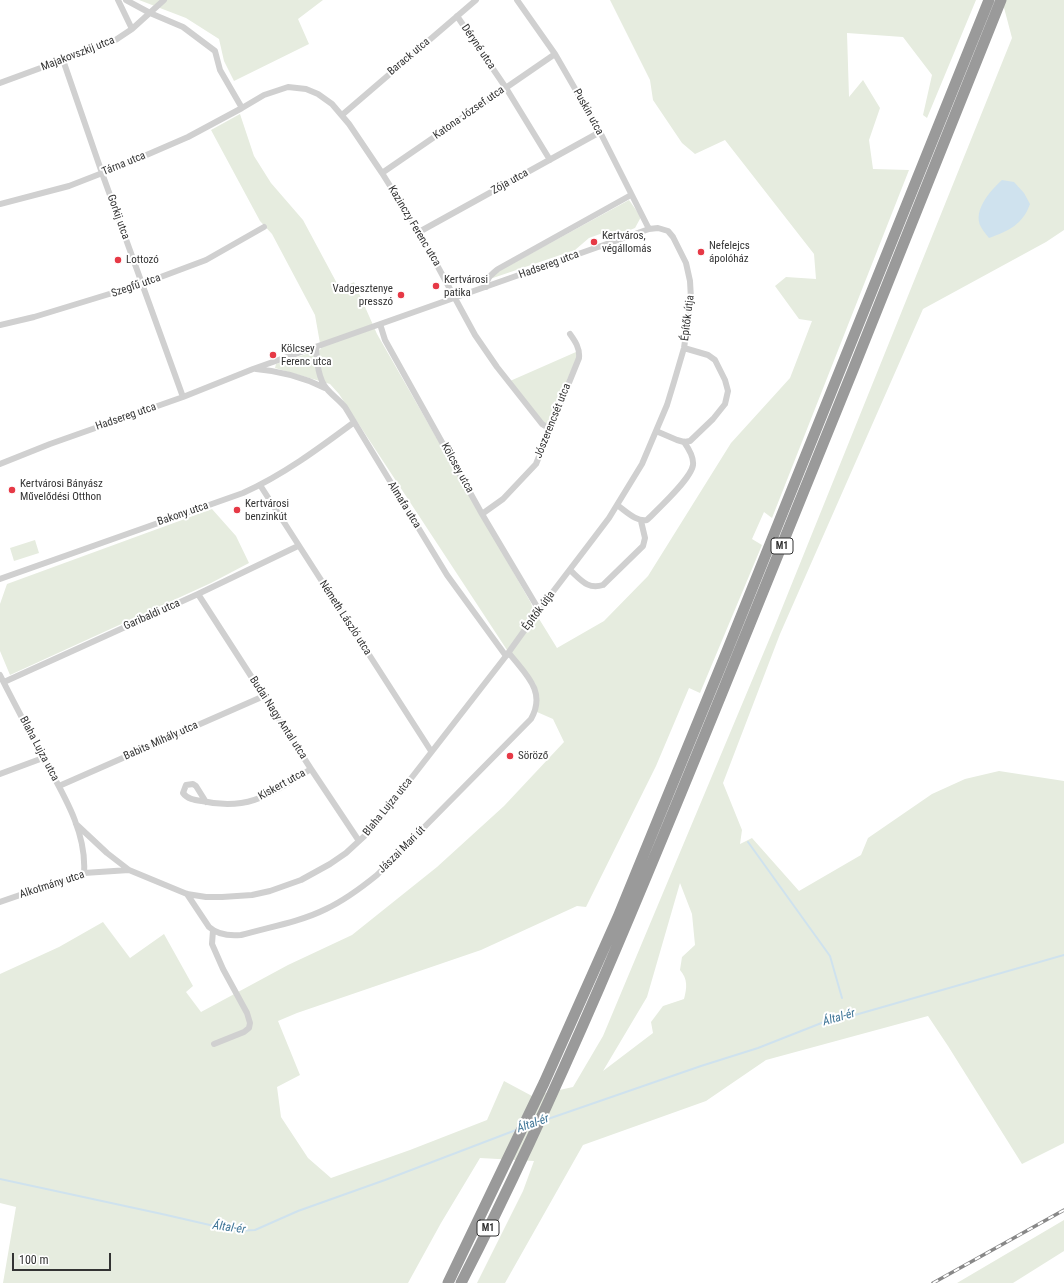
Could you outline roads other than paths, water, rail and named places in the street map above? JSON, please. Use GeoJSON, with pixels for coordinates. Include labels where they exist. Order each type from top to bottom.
{"type":"FeatureCollection","features":[{"type":"Feature","properties":{"kind":"highway","name":"M1"},"geometry":{"type":"LineString","coordinates":[[448,1283],[544,1083],[618,917],[989,0]]}},
{"type":"Feature","properties":{"kind":"highway","name":"M1"},"geometry":{"type":"LineString","coordinates":[[461,1283],[555,1088],[678,803],[1001,0]]}},
{"type":"Feature","properties":{"kind":"street"},"geometry":{"type":"LineString","coordinates":[[118,0],[132,29]]}},
{"type":"Feature","properties":{"kind":"street"},"geometry":{"type":"LineString","coordinates":[[126,0],[150,13],[183,27],[215,51],[220,70],[242,108]]}},
{"type":"Feature","properties":{"kind":"street","name":"Majakovszkij utca"},"geometry":{"type":"LineString","coordinates":[[0,83],[114,41],[132,29],[164,0]]}},
{"type":"Feature","properties":{"kind":"street","name":"Barack utca"},"geometry":{"type":"LineString","coordinates":[[342,115],[476,0]]}},
{"type":"Feature","properties":{"kind":"street","name":"Puskin utca"},"geometry":{"type":"LineString","coordinates":[[517,0],[556,54],[600,132],[649,229]]}},
{"type":"Feature","properties":{"kind":"street","name":"Déryné utca"},"geometry":{"type":"LineString","coordinates":[[457,16],[506,88],[550,160]]}},
{"type":"Feature","properties":{"kind":"street","name":"Katona József utca"},"geometry":{"type":"LineString","coordinates":[[382,173],[556,54]]}},
{"type":"Feature","properties":{"kind":"street","name":"Gorkij utca"},"geometry":{"type":"LineString","coordinates":[[63,60],[102,173],[183,396]]}},
{"type":"Feature","properties":{"kind":"street","name":"Kazinczy Ferenc utca"},"geometry":{"type":"LineString","coordinates":[[242,108],[264,95],[288,87],[306,89],[318,94],[332,104],[342,115],[382,173],[420,232],[475,335],[497,367],[542,424],[550,430]]}},
{"type":"Feature","properties":{"kind":"street","name":"Tárna utca"},"geometry":{"type":"LineString","coordinates":[[0,204],[69,186],[102,173],[172,145],[242,108]]}},
{"type":"Feature","properties":{"kind":"street","name":"Zója utca"},"geometry":{"type":"LineString","coordinates":[[420,232],[600,132]]}},
{"type":"Feature","properties":{"kind":"street","name":"Hadsereg utca"},"geometry":{"type":"LineString","coordinates":[[486,287],[486,282],[489,277],[498,269],[631,195]]}},
{"type":"Feature","properties":{"kind":"street","name":"Szegfű utca"},"geometry":{"type":"LineString","coordinates":[[0,325],[34,317],[142,284],[206,260],[264,227]]}},
{"type":"Feature","properties":{"kind":"street","name":"Hadsereg utca"},"geometry":{"type":"LineString","coordinates":[[0,464],[253,369],[649,229],[658,228]]}},
{"type":"Feature","properties":{"kind":"street","name":"Építők útja"},"geometry":{"type":"LineString","coordinates":[[507,654],[588,547],[617,505],[642,464],[669,397],[684,348],[691,299],[690,280],[686,263],[673,237],[668,231],[658,228]]}},
{"type":"Feature","properties":{"kind":"street","name":"Kölcsey utca"},"geometry":{"type":"LineString","coordinates":[[380,324],[385,340],[482,514],[539,610]]}},
{"type":"Feature","properties":{"kind":"street","name":"Jószerencsét utca"},"geometry":{"type":"LineString","coordinates":[[482,514],[504,498],[536,464],[579,358],[576,342],[570,334]]}},
{"type":"Feature","properties":{"kind":"street","name":"Almafa utca"},"geometry":{"type":"LineString","coordinates":[[316,348],[319,372],[325,388],[338,399],[345,408],[447,575],[507,654]]}},
{"type":"Feature","properties":{"kind":"street","name":"Építők útja"},"geometry":{"type":"LineString","coordinates":[[684,348],[708,355],[715,360],[725,380],[728,391],[725,404],[713,419],[690,441],[684,442]]}},
{"type":"Feature","properties":{"kind":"street","name":"Hadsereg utca"},"geometry":{"type":"LineString","coordinates":[[253,369],[288,374],[325,388]]}},
{"type":"Feature","properties":{"kind":"street","name":"Bakony utca"},"geometry":{"type":"LineString","coordinates":[[0,579],[243,493],[260,485],[305,458],[353,423]]}},
{"type":"Feature","properties":{"kind":"street"},"geometry":{"type":"LineString","coordinates":[[641,521],[647,520],[690,475],[693,465],[692,455],[684,442],[656,431]]}},
{"type":"Feature","properties":{"kind":"street","name":"Németh László utca"},"geometry":{"type":"LineString","coordinates":[[260,485],[431,751]]}},
{"type":"Feature","properties":{"kind":"street"},"geometry":{"type":"LineString","coordinates":[[570,570],[589,586],[596,587],[603,585],[643,546],[645,538],[641,521],[617,505]]}},
{"type":"Feature","properties":{"kind":"street","name":"Garibaldi utca"},"geometry":{"type":"LineString","coordinates":[[4,682],[198,594],[298,546]]}},
{"type":"Feature","properties":{"kind":"street","name":"Budai Nagy Antal utca"},"geometry":{"type":"LineString","coordinates":[[198,594],[359,841]]}},
{"type":"Feature","properties":{"kind":"street","name":"Blaha Lujza utca"},"geometry":{"type":"LineString","coordinates":[[76,824],[106,853],[129,870],[187,894],[206,897],[252,895],[270,891],[301,880],[346,853],[382,817],[431,751],[507,654]]}},
{"type":"Feature","properties":{"kind":"street","name":"Jászai Mari út"},"geometry":{"type":"LineString","coordinates":[[212,930],[223,934],[241,935],[304,917],[325,910],[344,900],[377,875],[531,719],[535,712],[537,703],[535,689],[532,683],[507,654]]}},
{"type":"Feature","properties":{"kind":"street","name":"Blaha Lujza utca"},"geometry":{"type":"LineString","coordinates":[[0,675],[59,786],[76,824],[84,850],[84,873]]}},
{"type":"Feature","properties":{"kind":"street","name":"Babits Mihály utca"},"geometry":{"type":"LineString","coordinates":[[59,786],[264,696]]}},
{"type":"Feature","properties":{"kind":"street"},"geometry":{"type":"LineString","coordinates":[[0,774],[43,758]]}},
{"type":"Feature","properties":{"kind":"street","name":"Kiskert utca"},"geometry":{"type":"LineString","coordinates":[[206,802],[222,805],[233,805],[250,802],[266,796],[311,769]]}},
{"type":"Feature","properties":{"kind":"street","name":"Alkotmány utca"},"geometry":{"type":"LineString","coordinates":[[0,902],[84,873],[129,870]]}},
{"type":"Feature","properties":{"kind":"street"},"geometry":{"type":"LineString","coordinates":[[187,894],[201,917],[212,930],[212,944],[223,969],[247,1013],[250,1023],[249,1028],[244,1032],[214,1044]]}},
{"type":"Feature","properties":{"kind":"water"},"geometry":{"type":"Polygon","coordinates":[[[1002,180],[1014,182],[1024,193],[1030,204],[1019,222],[1003,233],[989,238],[981,227],[979,214],[988,195],[1002,180]]]}},
{"type":"Feature","properties":{"kind":"waterway"},"geometry":{"type":"LineString","coordinates":[[748,842],[830,956],[842,998]]}},
{"type":"Feature","properties":{"kind":"waterway","name":"Által-ér"},"geometry":{"type":"LineString","coordinates":[[545,1120],[701,1066],[758,1048],[824,1022],[848,1017],[1064,955]]}},
{"type":"Feature","properties":{"kind":"waterway","name":"Által-ér"},"geometry":{"type":"LineString","coordinates":[[0,1179],[236,1231],[255,1230],[298,1211],[385,1180],[516,1130]]}},
{"type":"Feature","properties":{"kind":"railway"},"geometry":{"type":"LineString","coordinates":[[933,1283],[1064,1210]]}},
{"type":"Feature","properties":{"kind":"place","name":"Kertváros, végállomás"},"geometry":{"type":"Point","coordinates":[594,242]}},
{"type":"Feature","properties":{"kind":"place","name":"Nefelejcs ápolóház"},"geometry":{"type":"Point","coordinates":[701,252]}},
{"type":"Feature","properties":{"kind":"place","name":"Lottozó"},"geometry":{"type":"Point","coordinates":[118,260]}},
{"type":"Feature","properties":{"kind":"place","name":"Kertvárosi patika"},"geometry":{"type":"Point","coordinates":[436,286]}},
{"type":"Feature","properties":{"kind":"place","name":"Vadgesztenye presszó"},"geometry":{"type":"Point","coordinates":[401,295]}},
{"type":"Feature","properties":{"kind":"place","name":"Kölcsey Ferenc utca"},"geometry":{"type":"Point","coordinates":[273,355]}},
{"type":"Feature","properties":{"kind":"place","name":"Kertvárosi Bányász Művelődési Otthon"},"geometry":{"type":"Point","coordinates":[12,490]}},
{"type":"Feature","properties":{"kind":"place","name":"Kertvárosi benzinkút"},"geometry":{"type":"Point","coordinates":[237,510]}},
{"type":"Feature","properties":{"kind":"place","name":"Söröző"},"geometry":{"type":"Point","coordinates":[510,756]}}]}
